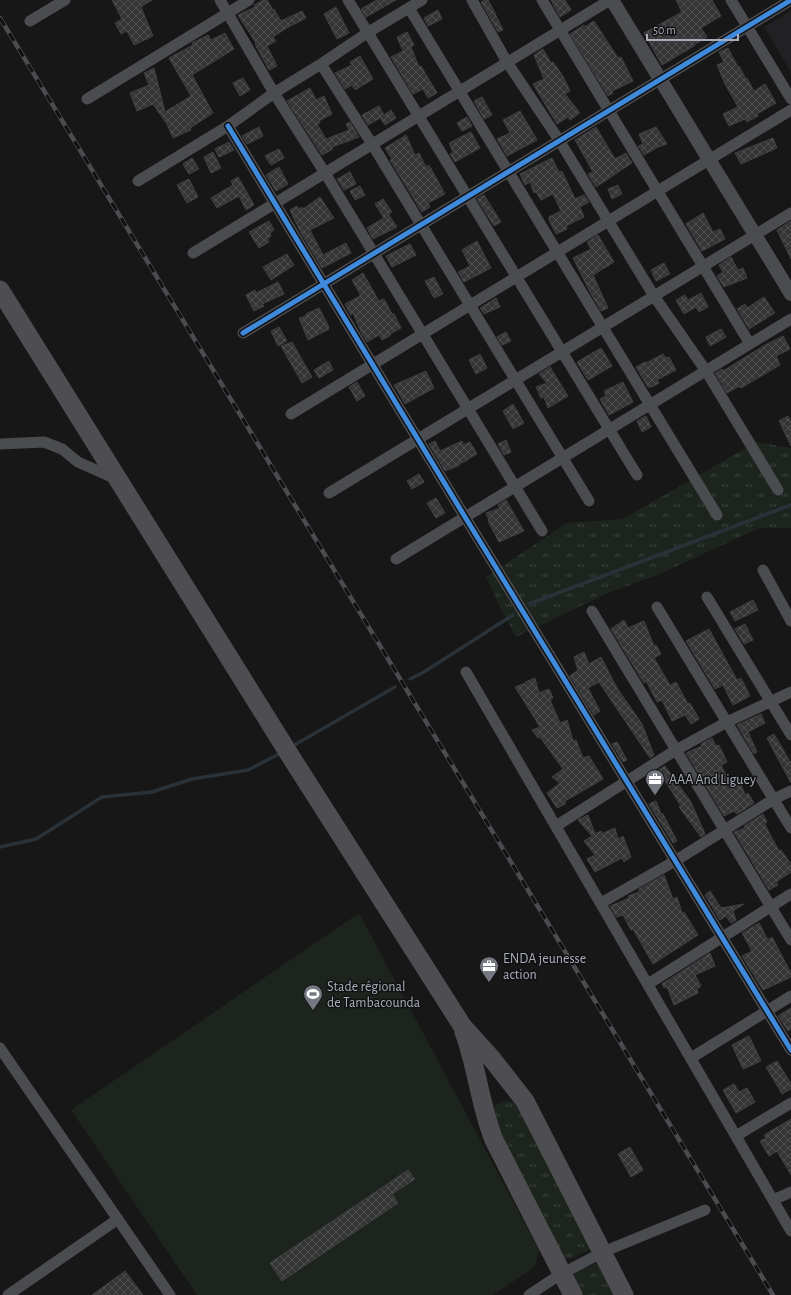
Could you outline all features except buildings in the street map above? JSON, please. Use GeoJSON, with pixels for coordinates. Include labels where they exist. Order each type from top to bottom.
{"type":"FeatureCollection","features":[{"type":"Feature","properties":{"kind":"highway"},"geometry":{"type":"LineString","coordinates":[[0,290],[287,750],[463,1027],[492,1059],[525,1101],[624,1295]]}},
{"type":"Feature","properties":{"kind":"highway"},"geometry":{"type":"LineString","coordinates":[[463,1027],[471,1052],[488,1123],[494,1140],[573,1295]]}},
{"type":"Feature","properties":{"kind":"street"},"geometry":{"type":"LineString","coordinates":[[30,21],[65,0]]}},
{"type":"Feature","properties":{"kind":"street"},"geometry":{"type":"LineString","coordinates":[[220,0],[274,93],[325,173],[542,530]]}},
{"type":"Feature","properties":{"kind":"street"},"geometry":{"type":"LineString","coordinates":[[87,98],[249,0]]}},
{"type":"Feature","properties":{"kind":"street"},"geometry":{"type":"LineString","coordinates":[[348,0],[638,475]]}},
{"type":"Feature","properties":{"kind":"street"},"geometry":{"type":"LineString","coordinates":[[138,181],[228,126],[274,93],[367,33],[422,0]]}},
{"type":"Feature","properties":{"kind":"street"},"geometry":{"type":"LineString","coordinates":[[472,0],[507,62],[559,140],[654,296],[706,371],[778,490]]}},
{"type":"Feature","properties":{"kind":"street"},"geometry":{"type":"LineString","coordinates":[[542,0],[750,344]]}},
{"type":"Feature","properties":{"kind":"street"},"geometry":{"type":"LineString","coordinates":[[193,253],[611,0],[791,294]]}},
{"type":"Feature","properties":{"kind":"street"},"geometry":{"type":"LineString","coordinates":[[731,0],[791,99]]}},
{"type":"Feature","properties":{"kind":"street"},"geometry":{"type":"LineString","coordinates":[[243,333],[791,0]]}},
{"type":"Feature","properties":{"kind":"street"},"geometry":{"type":"LineString","coordinates":[[409,8],[717,515]]}},
{"type":"Feature","properties":{"kind":"street"},"geometry":{"type":"LineString","coordinates":[[321,64],[372,144],[589,501]]}},
{"type":"Feature","properties":{"kind":"street"},"geometry":{"type":"LineString","coordinates":[[290,414],[791,110]]}},
{"type":"Feature","properties":{"kind":"street"},"geometry":{"type":"LineString","coordinates":[[228,126],[791,1050]]}},
{"type":"Feature","properties":{"kind":"street"},"geometry":{"type":"LineString","coordinates":[[330,493],[791,213]]}},
{"type":"Feature","properties":{"kind":"street"},"geometry":{"type":"LineString","coordinates":[[396,559],[791,319]]}},
{"type":"Feature","properties":{"kind":"street"},"geometry":{"type":"LineString","coordinates":[[0,444],[44,442],[62,450],[78,462],[118,480]]}},
{"type":"Feature","properties":{"kind":"street"},"geometry":{"type":"LineString","coordinates":[[763,570],[791,621]]}},
{"type":"Feature","properties":{"kind":"street"},"geometry":{"type":"LineString","coordinates":[[707,597],[791,735]]}},
{"type":"Feature","properties":{"kind":"street"},"geometry":{"type":"LineString","coordinates":[[657,607],[791,828]]}},
{"type":"Feature","properties":{"kind":"street"},"geometry":{"type":"LineString","coordinates":[[592,611],[791,940]]}},
{"type":"Feature","properties":{"kind":"street"},"geometry":{"type":"LineString","coordinates":[[466,672],[791,1231]]}},
{"type":"Feature","properties":{"kind":"street"},"geometry":{"type":"LineString","coordinates":[[556,826],[676,750],[727,722],[791,692]]}},
{"type":"Feature","properties":{"kind":"street"},"geometry":{"type":"LineString","coordinates":[[601,903],[675,861],[774,799],[791,791]]}},
{"type":"Feature","properties":{"kind":"street"},"geometry":{"type":"LineString","coordinates":[[648,984],[791,894]]}},
{"type":"Feature","properties":{"kind":"street"},"geometry":{"type":"LineString","coordinates":[[691,1058],[791,996]]}},
{"type":"Feature","properties":{"kind":"street"},"geometry":{"type":"LineString","coordinates":[[0,1048],[170,1295]]}},
{"type":"Feature","properties":{"kind":"street"},"geometry":{"type":"LineString","coordinates":[[736,1136],[791,1103]]}},
{"type":"Feature","properties":{"kind":"street"},"geometry":{"type":"LineString","coordinates":[[773,1200],[791,1192]]}},
{"type":"Feature","properties":{"kind":"street"},"geometry":{"type":"LineString","coordinates":[[529,1295],[561,1274],[602,1252],[705,1210]]}},
{"type":"Feature","properties":{"kind":"street"},"geometry":{"type":"LineString","coordinates":[[8,1295],[118,1219]]}},
{"type":"Feature","properties":{"kind":"shaded area"},"geometry":{"type":"Polygon","coordinates":[[[791,11],[791,72],[764,27],[791,11]]]}},
{"type":"Feature","properties":{"kind":"green space"},"geometry":{"type":"Polygon","coordinates":[[[756,442],[791,448],[791,528],[759,528],[660,574],[608,593],[516,637],[486,577],[567,523],[623,519],[756,442]]]}},
{"type":"Feature","properties":{"kind":"green space","name":"Stade régional de Tambacounda"},"geometry":{"type":"Polygon","coordinates":[[[359,913],[539,1250],[535,1267],[493,1295],[197,1295],[71,1110],[359,913]]]}},
{"type":"Feature","properties":{"kind":"green space"},"geometry":{"type":"Polygon","coordinates":[[[501,1102],[516,1102],[592,1242],[590,1250],[569,1259],[559,1255],[494,1128],[492,1114],[494,1107],[501,1102]]]}},
{"type":"Feature","properties":{"kind":"green space"},"geometry":{"type":"Polygon","coordinates":[[[601,1262],[618,1295],[581,1295],[569,1273],[601,1262]]]}},
{"type":"Feature","properties":{"kind":"waterway"},"geometry":{"type":"LineString","coordinates":[[529,604],[791,505]]}},
{"type":"Feature","properties":{"kind":"waterway"},"geometry":{"type":"LineString","coordinates":[[410,679],[424,672],[513,615]]}},
{"type":"Feature","properties":{"kind":"waterway"},"geometry":{"type":"LineString","coordinates":[[291,747],[395,687]]}},
{"type":"Feature","properties":{"kind":"waterway"},"geometry":{"type":"LineString","coordinates":[[0,847],[36,839],[102,797],[152,792],[192,779],[248,770],[281,753]]}},
{"type":"Feature","properties":{"kind":"railway"},"geometry":{"type":"LineString","coordinates":[[0,18],[773,1295]]}},
{"type":"Feature","properties":{"kind":"cycle path"},"geometry":{"type":"LineString","coordinates":[[243,333],[791,0]]}},
{"type":"Feature","properties":{"kind":"cycle path"},"geometry":{"type":"LineString","coordinates":[[228,126],[791,1050]]}},
{"type":"Feature","properties":{"kind":"place","name":"AAA And Liguey"},"geometry":{"type":"Point","coordinates":[655,796]}},
{"type":"Feature","properties":{"kind":"place","name":"ENDA jeunesse action"},"geometry":{"type":"Point","coordinates":[489,983]}},
{"type":"Feature","properties":{"kind":"place","name":"Stade régional de Tambacounda"},"geometry":{"type":"Point","coordinates":[313,1011]}}]}
